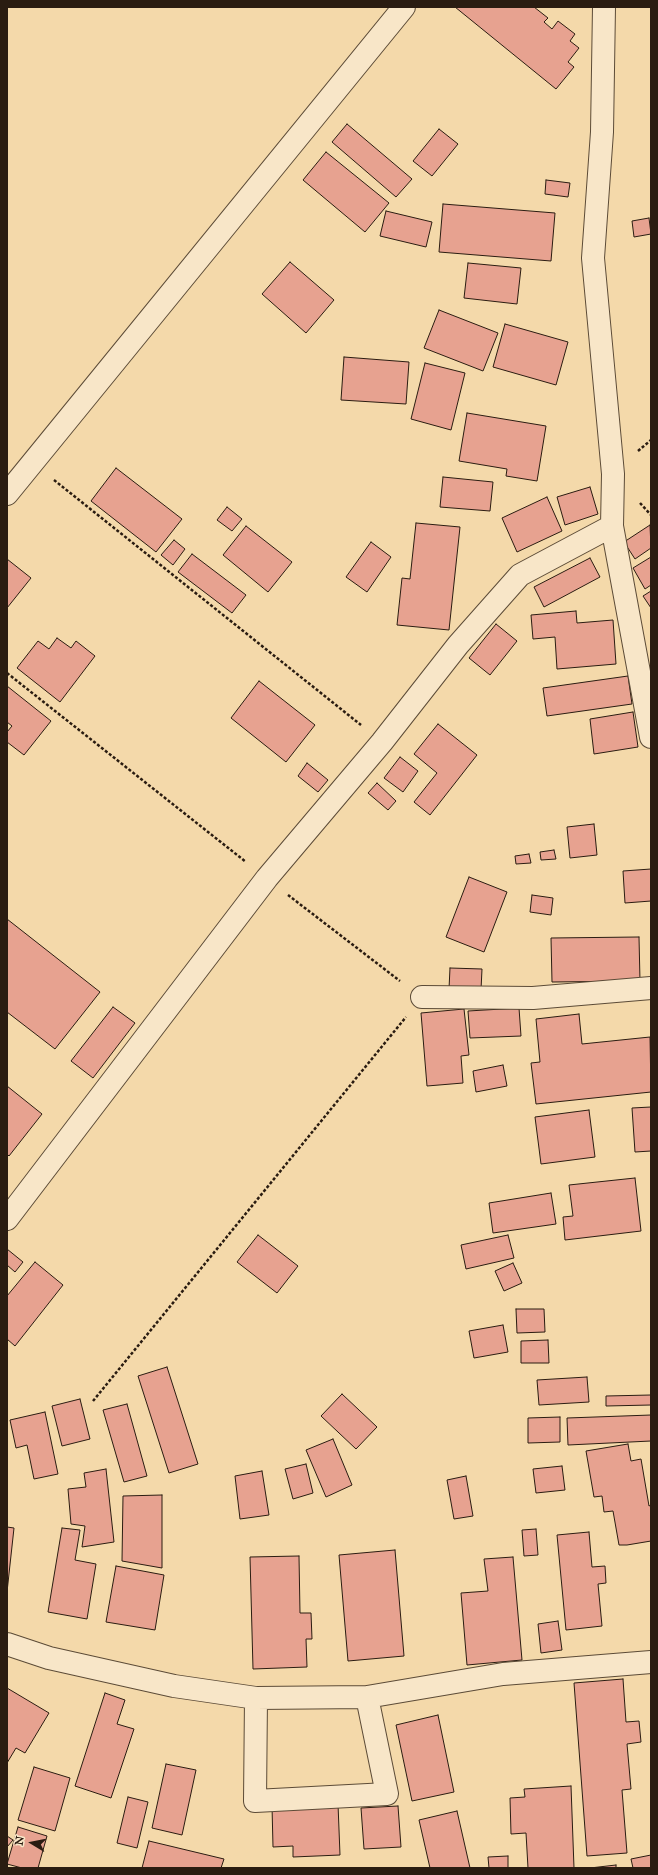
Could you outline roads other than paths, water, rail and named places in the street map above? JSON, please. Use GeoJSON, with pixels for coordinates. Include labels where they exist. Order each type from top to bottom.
{"type":"FeatureCollection","features":[{"type":"Feature","properties":{"kind":"street"},"geometry":{"type":"LineString","coordinates":[[7,494],[404,7]]}},
{"type":"Feature","properties":{"kind":"street"},"geometry":{"type":"LineString","coordinates":[[604,7],[602,132],[593,258],[613,474],[612,526],[651,737]]}},
{"type":"Feature","properties":{"kind":"street"},"geometry":{"type":"LineString","coordinates":[[7,1219],[266,878],[382,742],[458,645],[520,575],[612,526]]}},
{"type":"Feature","properties":{"kind":"street"},"geometry":{"type":"LineString","coordinates":[[422,998],[533,998],[651,988]]}},
{"type":"Feature","properties":{"kind":"street"},"geometry":{"type":"LineString","coordinates":[[7,1644],[49,1658],[174,1686],[256,1698],[367,1697],[503,1674],[651,1662]]}},
{"type":"Feature","properties":{"kind":"street"},"geometry":{"type":"LineString","coordinates":[[256,1698],[255,1801],[387,1794],[367,1697]]}}]}
